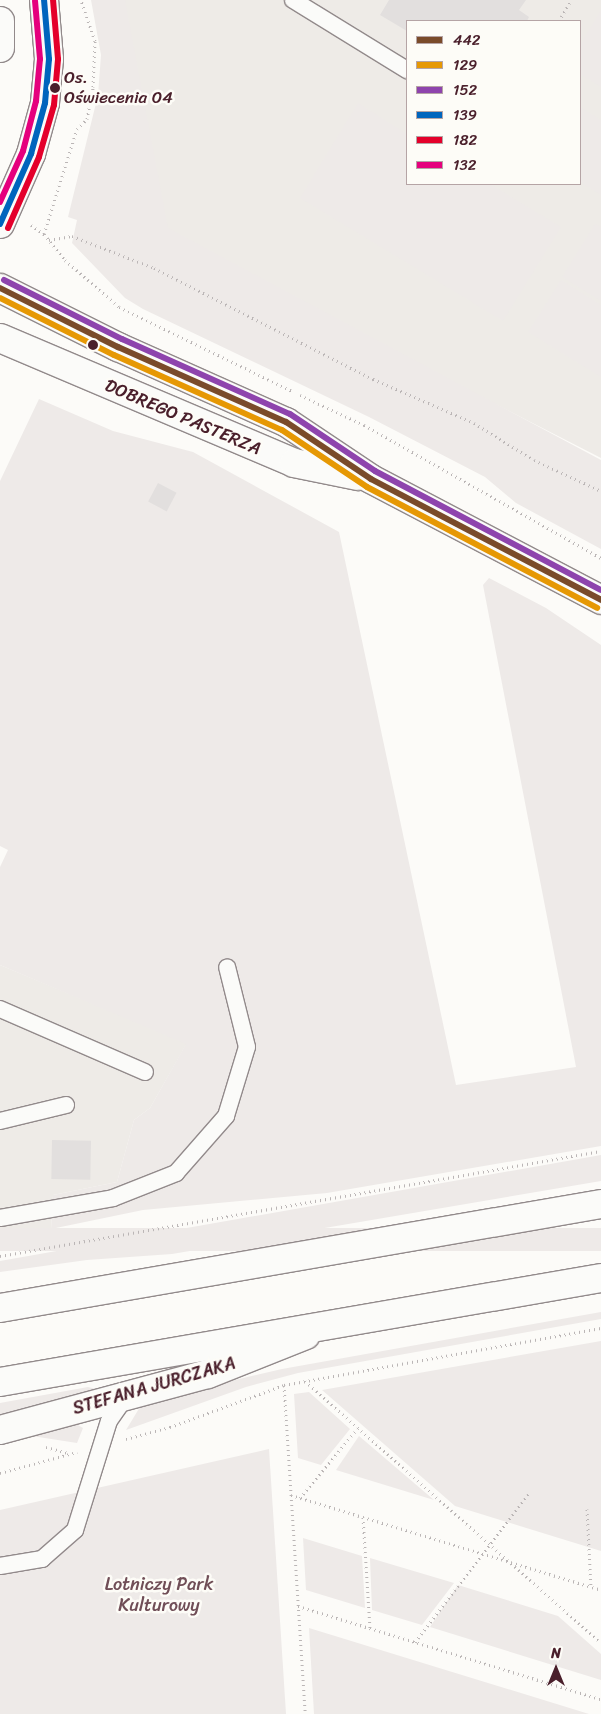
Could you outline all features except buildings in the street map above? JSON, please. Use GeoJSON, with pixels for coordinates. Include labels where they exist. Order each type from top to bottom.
{"type":"FeatureCollection","features":[{"type":"Feature","properties":{"kind":"street"},"geometry":{"type":"LineString","coordinates":[[0,224],[31,154],[45,104],[49,44],[44,0]]}},
{"type":"Feature","properties":{"kind":"street"},"geometry":{"type":"LineString","coordinates":[[0,21],[0,48]]}},
{"type":"Feature","properties":{"kind":"street","name":"DOBREGO PASTERZA"},"geometry":{"type":"LineString","coordinates":[[0,288],[118,347],[286,422],[371,479],[598,600]]}},
{"type":"Feature","properties":{"kind":"street","name":"DOBREGO PASTERZA"},"geometry":{"type":"LineString","coordinates":[[0,338],[294,463],[371,479]]}},
{"type":"Feature","properties":{"kind":"street"},"geometry":{"type":"LineString","coordinates":[[0,1308],[601,1204]]}},
{"type":"Feature","properties":{"kind":"street"},"geometry":{"type":"LineString","coordinates":[[0,1382],[601,1278]]}},
{"type":"Feature","properties":{"kind":"street","name":"STEFANA JURCZAKA"},"geometry":{"type":"LineString","coordinates":[[0,1430],[208,1374],[334,1324]]}},
{"type":"Feature","properties":{"kind":"lane"},"geometry":{"type":"LineString","coordinates":[[293,0],[406,69]]}},
{"type":"Feature","properties":{"kind":"lane"},"geometry":{"type":"LineString","coordinates":[[0,1218],[113,1198],[176,1172],[226,1116],[247,1047],[227,967]]}},
{"type":"Feature","properties":{"kind":"lane"},"geometry":{"type":"LineString","coordinates":[[0,1009],[145,1072]]}},
{"type":"Feature","properties":{"kind":"lane"},"geometry":{"type":"LineString","coordinates":[[0,1121],[66,1105]]}},
{"type":"Feature","properties":{"kind":"lane"},"geometry":{"type":"LineString","coordinates":[[0,1566],[42,1559],[75,1530],[109,1421],[127,1396]]}},
{"type":"Feature","properties":{"kind":"path"},"geometry":{"type":"LineString","coordinates":[[44,234],[76,130],[88,119],[93,87],[95,41],[81,0]]}},
{"type":"Feature","properties":{"kind":"path"},"geometry":{"type":"LineString","coordinates":[[560,20],[572,0]]}},
{"type":"Feature","properties":{"kind":"path"},"geometry":{"type":"LineString","coordinates":[[29,224],[44,234],[65,260],[118,307],[138,319],[364,425],[601,558]]}},
{"type":"Feature","properties":{"kind":"path"},"geometry":{"type":"LineString","coordinates":[[49,240],[72,236],[154,268],[373,379],[474,423],[534,460],[601,491]]}},
{"type":"Feature","properties":{"kind":"path"},"geometry":{"type":"LineString","coordinates":[[0,1256],[601,1151]]}},
{"type":"Feature","properties":{"kind":"path"},"geometry":{"type":"LineString","coordinates":[[0,1473],[170,1427],[284,1385],[601,1328]]}},
{"type":"Feature","properties":{"kind":"path"},"geometry":{"type":"LineString","coordinates":[[305,1381],[601,1643]]}},
{"type":"Feature","properties":{"kind":"path"},"geometry":{"type":"LineString","coordinates":[[284,1385],[305,1714]]}},
{"type":"Feature","properties":{"kind":"path"},"geometry":{"type":"LineString","coordinates":[[300,1498],[358,1428]]}},
{"type":"Feature","properties":{"kind":"path"},"geometry":{"type":"LineString","coordinates":[[38,1444],[73,1453]]}},
{"type":"Feature","properties":{"kind":"path"},"geometry":{"type":"LineString","coordinates":[[414,1642],[530,1492]]}},
{"type":"Feature","properties":{"kind":"path"},"geometry":{"type":"LineString","coordinates":[[291,1495],[601,1590]]}},
{"type":"Feature","properties":{"kind":"path"},"geometry":{"type":"LineString","coordinates":[[587,1509],[591,1587]]}},
{"type":"Feature","properties":{"kind":"path"},"geometry":{"type":"LineString","coordinates":[[363,1517],[370,1628]]}},
{"type":"Feature","properties":{"kind":"path"},"geometry":{"type":"LineString","coordinates":[[298,1606],[601,1699]]}},
{"type":"Feature","properties":{"kind":"shaded area"},"geometry":{"type":"Polygon","coordinates":[[[110,0],[601,0],[601,458],[162,234],[110,0]]]}},
{"type":"Feature","properties":{"kind":"shaded area"},"geometry":{"type":"Polygon","coordinates":[[[0,965],[187,1043],[150,1108],[134,1120],[117,1182],[53,1195],[51,1229],[0,1239],[0,965]]]}},
{"type":"Feature","properties":{"kind":"green space"},"geometry":{"type":"Polygon","coordinates":[[[91,0],[125,0],[168,228],[601,460],[601,549],[516,503],[485,477],[369,417],[143,309],[125,298],[72,243],[77,220],[68,217],[98,95],[101,55],[91,0]]]}},
{"type":"Feature","properties":{"kind":"green space"},"geometry":{"type":"Polygon","coordinates":[[[601,10],[601,87],[581,75],[581,43],[601,10]]]}},
{"type":"Feature","properties":{"kind":"green space"},"geometry":{"type":"Polygon","coordinates":[[[358,103],[406,133],[406,185],[492,185],[561,227],[503,321],[300,198],[358,103]]]}},
{"type":"Feature","properties":{"kind":"green space"},"geometry":{"type":"Polygon","coordinates":[[[581,108],[601,120],[601,195],[581,183],[581,108]]]}},
{"type":"Feature","properties":{"kind":"green space"},"geometry":{"type":"Polygon","coordinates":[[[595,224],[601,227],[601,301],[562,277],[595,224]]]}},
{"type":"Feature","properties":{"kind":"green space"},"geometry":{"type":"Polygon","coordinates":[[[561,280],[601,305],[601,377],[528,332],[561,280]]]}},
{"type":"Feature","properties":{"kind":"green space"},"geometry":{"type":"Polygon","coordinates":[[[39,399],[113,431],[193,452],[339,532],[456,1085],[576,1067],[483,585],[489,578],[546,608],[601,645],[601,1146],[327,1193],[143,1210],[51,1229],[53,1195],[117,1182],[134,1120],[150,1108],[186,1044],[0,965],[0,867],[8,850],[0,846],[0,481],[39,399]]]}},
{"type":"Feature","properties":{"kind":"green space"},"geometry":{"type":"Polygon","coordinates":[[[601,1155],[601,1181],[172,1254],[87,1260],[0,1272],[0,1261],[601,1155]]]}},
{"type":"Feature","properties":{"kind":"green space"},"geometry":{"type":"Polygon","coordinates":[[[0,1228],[601,1228],[601,1251],[0,1251],[0,1228]]]}},
{"type":"Feature","properties":{"kind":"green space"},"geometry":{"type":"Polygon","coordinates":[[[601,1312],[601,1319],[298,1373],[246,1387],[126,1430],[140,1407],[218,1384],[282,1369],[601,1312]]]}},
{"type":"Feature","properties":{"kind":"green space"},"geometry":{"type":"Polygon","coordinates":[[[601,1341],[601,1551],[455,1506],[322,1390],[601,1341]]]}},
{"type":"Feature","properties":{"kind":"green space"},"geometry":{"type":"Polygon","coordinates":[[[88,1387],[96,1389],[97,1393],[0,1420],[0,1403],[88,1387]]]}},
{"type":"Feature","properties":{"kind":"green space"},"geometry":{"type":"Polygon","coordinates":[[[309,1392],[350,1429],[321,1465],[298,1458],[294,1394],[309,1392]]]}},
{"type":"Feature","properties":{"kind":"green space"},"geometry":{"type":"Polygon","coordinates":[[[76,1424],[83,1428],[77,1443],[32,1436],[76,1424]]]}},
{"type":"Feature","properties":{"kind":"green space"},"geometry":{"type":"Polygon","coordinates":[[[359,1436],[434,1500],[336,1470],[359,1436]]]}},
{"type":"Feature","properties":{"kind":"green space","name":"Lotniczy Park Kulturowy"},"geometry":{"type":"Polygon","coordinates":[[[269,1449],[286,1714],[0,1714],[0,1510],[269,1449]]]}},
{"type":"Feature","properties":{"kind":"green space"},"geometry":{"type":"Polygon","coordinates":[[[303,1538],[362,1556],[365,1608],[306,1590],[303,1538]]]}},
{"type":"Feature","properties":{"kind":"green space"},"geometry":{"type":"Polygon","coordinates":[[[370,1558],[454,1583],[422,1625],[372,1610],[370,1558]]]}},
{"type":"Feature","properties":{"kind":"green space"},"geometry":{"type":"Polygon","coordinates":[[[458,1585],[558,1616],[601,1654],[601,1680],[430,1627],[458,1585]]]}},
{"type":"Feature","properties":{"kind":"green space"},"geometry":{"type":"Polygon","coordinates":[[[309,1628],[589,1714],[314,1714],[309,1628]]]}},
{"type":"Feature","properties":{"kind":"transit line","name":"139"},"geometry":{"type":"LineString","coordinates":[[0,224],[31,154],[45,103],[49,59],[44,0]]}},
{"type":"Feature","properties":{"kind":"transit line","name":"182"},"geometry":{"type":"LineString","coordinates":[[8,228],[39,157],[54,105],[58,59],[53,0]]}},
{"type":"Feature","properties":{"kind":"transit line","name":"132"},"geometry":{"type":"LineString","coordinates":[[0,202],[23,151],[36,101],[40,59],[35,1]]}},
{"type":"Feature","properties":{"kind":"transit line","name":"152"},"geometry":{"type":"LineString","coordinates":[[4,280],[122,339],[290,414],[375,471],[601,590]]}},
{"type":"Feature","properties":{"kind":"transit line","name":"442"},"geometry":{"type":"LineString","coordinates":[[0,288],[118,347],[286,422],[371,479],[601,600]]}},
{"type":"Feature","properties":{"kind":"transit line","name":"129"},"geometry":{"type":"LineString","coordinates":[[0,298],[114,355],[282,430],[367,487],[597,608]]}},
{"type":"Feature","properties":{"kind":"place","name":"Os. Oświecenia 04"},"geometry":{"type":"Point","coordinates":[55,88]}}]}
